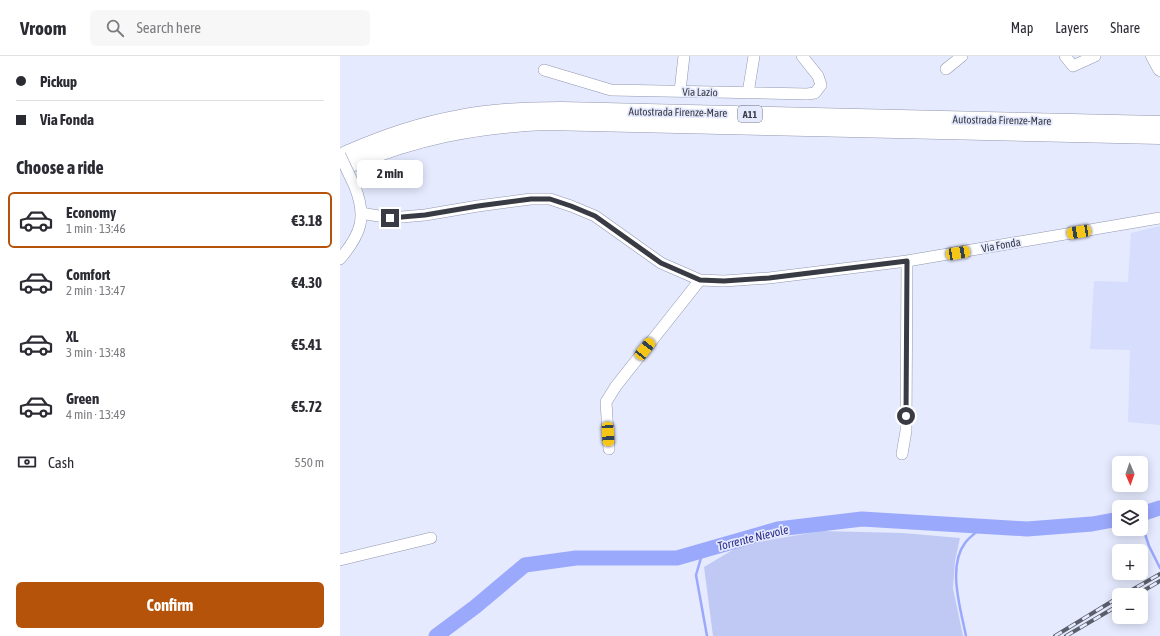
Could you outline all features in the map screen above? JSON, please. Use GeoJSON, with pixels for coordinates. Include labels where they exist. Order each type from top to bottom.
{"type":"FeatureCollection","features":[{"type":"Feature","properties":{"kind":"highway","name":"Autostrada Firenze-Mare"},"geometry":{"type":"LineString","coordinates":[[345,158],[374,142],[416,128],[460,118],[519,111],[562,110],[1160,124]]}},
{"type":"Feature","properties":{"kind":"highway","name":"Autostrada Firenze-Mare"},"geometry":{"type":"LineString","coordinates":[[345,158],[410,143],[441,134],[509,124],[546,122],[1160,136]]}},
{"type":"Feature","properties":{"kind":"main road"},"geometry":{"type":"LineString","coordinates":[[1154,56],[1160,69]]}},
{"type":"Feature","properties":{"kind":"street"},"geometry":{"type":"LineString","coordinates":[[680,91],[684,56]]}},
{"type":"Feature","properties":{"kind":"street"},"geometry":{"type":"LineString","coordinates":[[748,93],[754,56]]}},
{"type":"Feature","properties":{"kind":"street","name":"Via Lazio"},"geometry":{"type":"LineString","coordinates":[[544,70],[611,90],[815,93],[821,85],[818,76],[802,56]]}},
{"type":"Feature","properties":{"kind":"street"},"geometry":{"type":"LineString","coordinates":[[946,69],[962,56]]}},
{"type":"Feature","properties":{"kind":"street"},"geometry":{"type":"LineString","coordinates":[[1065,56],[1073,66],[1095,56]]}},
{"type":"Feature","properties":{"kind":"street"},"geometry":{"type":"LineString","coordinates":[[340,259],[357,234],[362,213],[360,201],[345,158]]}},
{"type":"Feature","properties":{"kind":"street","name":"Via Fonda"},"geometry":{"type":"LineString","coordinates":[[362,213],[390,218],[425,215],[531,199],[550,199],[595,216],[661,263],[700,280],[724,281],[769,278],[907,261],[1160,218]]}},
{"type":"Feature","properties":{"kind":"street"},"geometry":{"type":"LineString","coordinates":[[902,454],[906,431],[907,261]]}},
{"type":"Feature","properties":{"kind":"street"},"geometry":{"type":"LineString","coordinates":[[609,449],[606,402],[616,386],[700,280]]}},
{"type":"Feature","properties":{"kind":"street"},"geometry":{"type":"LineString","coordinates":[[340,560],[431,538]]}},
{"type":"Feature","properties":{"kind":"shaded area"},"geometry":{"type":"Polygon","coordinates":[[[1160,226],[1160,425],[1128,422],[1130,350],[1090,349],[1094,281],[1128,282],[1131,233],[1160,226]]]}},
{"type":"Feature","properties":{"kind":"shaded area"},"geometry":{"type":"Polygon","coordinates":[[[821,531],[903,533],[960,538],[955,561],[953,588],[963,636],[713,636],[704,567],[741,545],[821,531]]]}},
{"type":"Feature","properties":{"kind":"waterway","name":"Torrente Nievole"},"geometry":{"type":"LineString","coordinates":[[1148,512],[1160,508]]}},
{"type":"Feature","properties":{"kind":"waterway","name":"Torrente Nievole"},"geometry":{"type":"LineString","coordinates":[[436,636],[475,607],[525,565],[576,558],[677,558],[778,529],[862,519],[1027,529],[1092,524],[1112,520]]}},
{"type":"Feature","properties":{"kind":"waterway"},"geometry":{"type":"LineString","coordinates":[[966,636],[957,589],[957,564],[965,543],[983,527]]}},
{"type":"Feature","properties":{"kind":"waterway"},"geometry":{"type":"LineString","coordinates":[[1146,536],[1160,568]]}},
{"type":"Feature","properties":{"kind":"waterway"},"geometry":{"type":"LineString","coordinates":[[703,551],[696,575],[707,636]]}},
{"type":"Feature","properties":{"kind":"railway"},"geometry":{"type":"LineString","coordinates":[[1135,588],[1160,574]]}},
{"type":"Feature","properties":{"kind":"railway"},"geometry":{"type":"LineString","coordinates":[[1148,588],[1160,581]]}},
{"type":"Feature","properties":{"kind":"railway"},"geometry":{"type":"LineString","coordinates":[[1055,636],[1112,601]]}},
{"type":"Feature","properties":{"kind":"railway"},"geometry":{"type":"LineString","coordinates":[[1066,636],[1112,609]]}},
{"type":"Feature","properties":{"kind":"route"},"geometry":{"type":"LineString","coordinates":[[390,218],[425,215],[531,199],[550,199],[595,216],[661,263],[700,280],[724,281],[769,278],[907,261],[906,416]]}}]}
